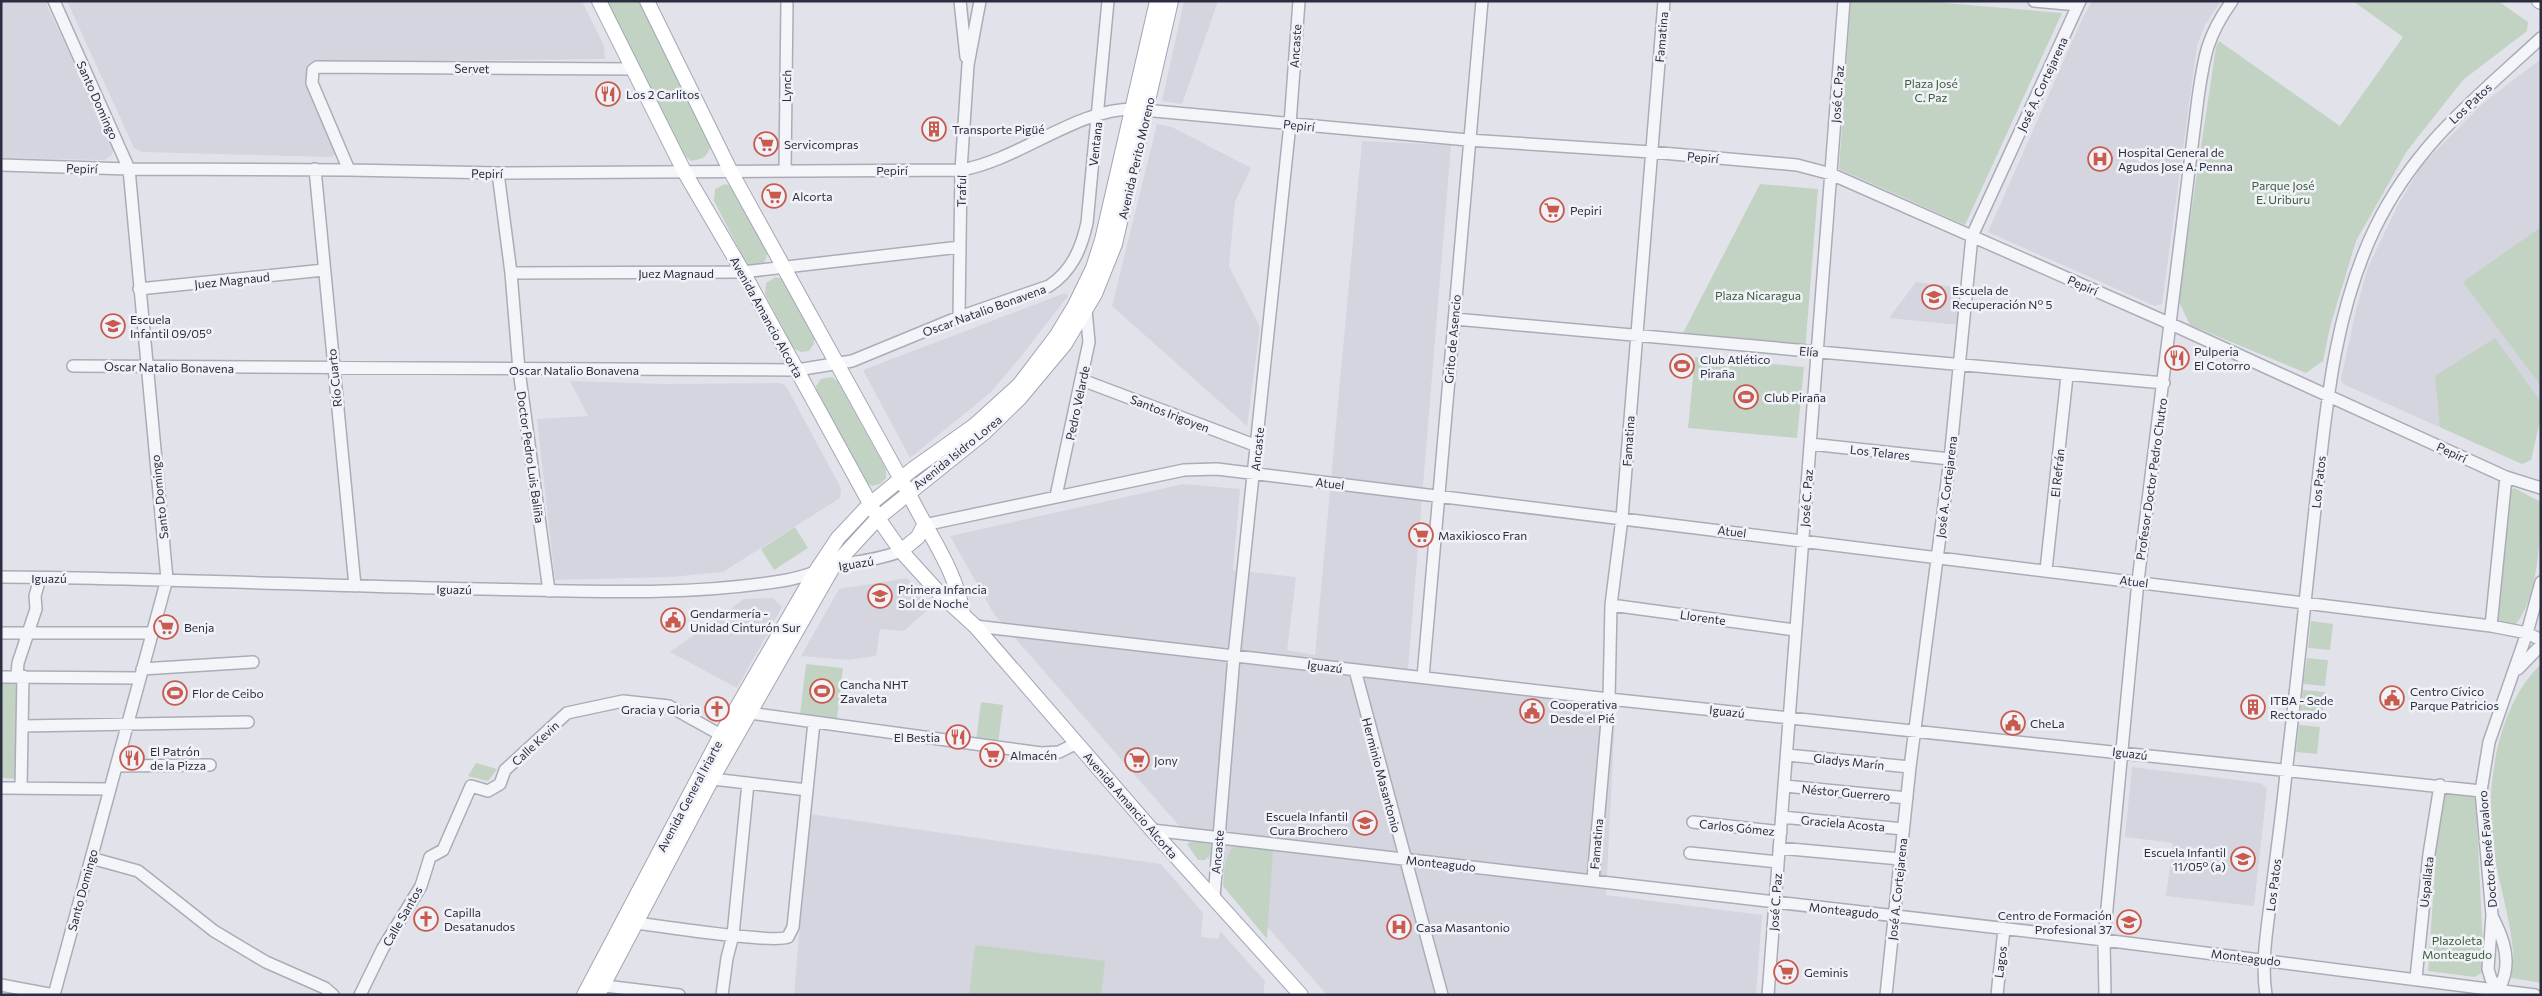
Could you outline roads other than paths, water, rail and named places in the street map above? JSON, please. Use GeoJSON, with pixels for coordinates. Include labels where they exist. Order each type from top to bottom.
{"type":"FeatureCollection","features":[{"type":"Feature","properties":{"kind":"main road","name":"Avenida Amancio Alcorta"},"geometry":{"type":"LineString","coordinates":[[598,1],[685,173],[743,272],[869,505],[901,551],[941,595],[975,626],[1152,830],[1301,995]]}},
{"type":"Feature","properties":{"kind":"main road"},"geometry":{"type":"LineString","coordinates":[[647,1],[731,172],[786,268],[836,365],[908,492],[924,525],[944,556],[960,594],[963,614]]}},
{"type":"Feature","properties":{"kind":"main road","name":"Avenida Perito Moreno"},"geometry":{"type":"LineString","coordinates":[[1140,109],[1157,1]]}},
{"type":"Feature","properties":{"kind":"main road","name":"Avenida Perito Moreno"},"geometry":{"type":"LineString","coordinates":[[1080,308],[1102,240],[1171,1]]}},
{"type":"Feature","properties":{"kind":"main road","name":"Avenida Isidro Lorea"},"geometry":{"type":"LineString","coordinates":[[869,505],[900,478],[975,425],[1019,385],[1080,308]]}},
{"type":"Feature","properties":{"kind":"main road","name":"Avenida Isidro Lorea"},"geometry":{"type":"LineString","coordinates":[[878,518],[985,432],[1019,400],[1065,344],[1080,308]]}},
{"type":"Feature","properties":{"kind":"main road","name":"Avenida General Iriarte"},"geometry":{"type":"LineString","coordinates":[[705,778],[721,735],[814,574],[838,538],[869,505]]}},
{"type":"Feature","properties":{"kind":"main road","name":"Avenida General Iriarte"},"geometry":{"type":"LineString","coordinates":[[593,990],[705,778],[749,713],[833,567],[878,518]]}},
{"type":"Feature","properties":{"kind":"main road"},"geometry":{"type":"LineString","coordinates":[[901,551],[918,537],[924,525]]}},
{"type":"Feature","properties":{"kind":"street","name":"Santo Domingo"},"geometry":{"type":"LineString","coordinates":[[54,1],[129,170],[166,578],[54,995]]}},
{"type":"Feature","properties":{"kind":"street","name":"Lynch"},"geometry":{"type":"LineString","coordinates":[[785,171],[787,1]]}},
{"type":"Feature","properties":{"kind":"street","name":"Traful"},"geometry":{"type":"LineString","coordinates":[[960,1],[968,65]]}},
{"type":"Feature","properties":{"kind":"street","name":"Traful"},"geometry":{"type":"LineString","coordinates":[[960,317],[961,170],[968,65],[980,1]]}},
{"type":"Feature","properties":{"kind":"street","name":"Ventana"},"geometry":{"type":"LineString","coordinates":[[1059,280],[1077,254],[1087,223],[1108,1]]}},
{"type":"Feature","properties":{"kind":"street","name":"Ancaste"},"geometry":{"type":"LineString","coordinates":[[1214,898],[1234,656],[1258,446],[1290,124],[1299,1]]}},
{"type":"Feature","properties":{"kind":"street","name":"Grito de Asencio"},"geometry":{"type":"LineString","coordinates":[[1423,677],[1455,319],[1468,140],[1482,1]]}},
{"type":"Feature","properties":{"kind":"street","name":"Famatina"},"geometry":{"type":"LineString","coordinates":[[1593,880],[1609,699],[1611,605],[1622,518],[1664,1]]}},
{"type":"Feature","properties":{"kind":"street","name":"José C. Paz"},"geometry":{"type":"LineString","coordinates":[[1768,995],[1788,756],[1810,444],[1819,352],[1844,1]]}},
{"type":"Feature","properties":{"kind":"street"},"geometry":{"type":"LineString","coordinates":[[2034,1],[2079,3]]}},
{"type":"Feature","properties":{"kind":"street","name":"Profesor Doctor Pedro Chutro"},"geometry":{"type":"LineString","coordinates":[[2105,995],[2104,940],[2138,581],[2205,51],[2212,33],[2232,1]]}},
{"type":"Feature","properties":{"kind":"street","name":"José A. Cortejarena"},"geometry":{"type":"LineString","coordinates":[[1886,995],[1910,767],[1950,459],[1972,236],[2079,3]]}},
{"type":"Feature","properties":{"kind":"street","name":"Los Patos"},"geometry":{"type":"LineString","coordinates":[[2266,995],[2263,960],[2287,772],[2328,394],[2341,324],[2354,280],[2374,231],[2394,192],[2416,160],[2445,125],[2541,38]]}},
{"type":"Feature","properties":{"kind":"street","name":"Servet"},"geometry":{"type":"LineString","coordinates":[[349,170],[312,83],[313,70],[323,67],[632,69]]}},
{"type":"Feature","properties":{"kind":"street","name":"Pepirí"},"geometry":{"type":"LineString","coordinates":[[1,165],[129,170],[349,170],[498,173],[961,170],[994,162],[1098,115],[1110,111],[1140,109],[1468,140],[1651,152],[1797,165],[1831,174],[2328,394],[2506,477],[2541,488]]}},
{"type":"Feature","properties":{"kind":"street","name":"Río Cuarto"},"geometry":{"type":"LineString","coordinates":[[315,170],[355,586]]}},
{"type":"Feature","properties":{"kind":"street","name":"Doctor Pedro Luis Baliña"},"geometry":{"type":"LineString","coordinates":[[498,173],[511,273],[519,370],[549,591]]}},
{"type":"Feature","properties":{"kind":"street","name":"Juez Magnaud"},"geometry":{"type":"LineString","coordinates":[[511,273],[743,272],[960,247]]}},
{"type":"Feature","properties":{"kind":"street","name":"Juez Magnaud"},"geometry":{"type":"LineString","coordinates":[[139,289],[324,270]]}},
{"type":"Feature","properties":{"kind":"street","name":"Oscar Natalio Bonavena"},"geometry":{"type":"LineString","coordinates":[[73,366],[146,368],[797,370],[852,361],[960,317],[1049,286],[1059,280]]}},
{"type":"Feature","properties":{"kind":"street","name":"Pedro Velarde"},"geometry":{"type":"LineString","coordinates":[[1056,496],[1089,342],[1080,308]]}},
{"type":"Feature","properties":{"kind":"street","name":"Elía"},"geometry":{"type":"LineString","coordinates":[[1455,319],[2067,376],[2164,383]]}},
{"type":"Feature","properties":{"kind":"street","name":"El Refrán"},"geometry":{"type":"LineString","coordinates":[[2046,570],[2067,376]]}},
{"type":"Feature","properties":{"kind":"street","name":"Santos Irigoyen"},"geometry":{"type":"LineString","coordinates":[[1082,380],[1258,446]]}},
{"type":"Feature","properties":{"kind":"street","name":"Los Telares"},"geometry":{"type":"LineString","coordinates":[[1810,444],[1950,459]]}},
{"type":"Feature","properties":{"kind":"street","name":"Atuel"},"geometry":{"type":"LineString","coordinates":[[924,525],[1184,470],[1217,469],[2491,626],[2527,633],[2541,640]]}},
{"type":"Feature","properties":{"kind":"street"},"geometry":{"type":"LineString","coordinates":[[2491,626],[2506,477]]}},
{"type":"Feature","properties":{"kind":"street","name":"Iguazú"},"geometry":{"type":"LineString","coordinates":[[1,578],[166,578],[355,586],[584,592],[687,590],[762,583],[814,574],[833,567],[884,559],[901,551]]}},
{"type":"Feature","properties":{"kind":"street"},"geometry":{"type":"LineString","coordinates":[[21,788],[22,726],[18,663],[30,633],[36,609],[35,596],[40,578]]}},
{"type":"Feature","properties":{"kind":"street","name":"Doctor René Favaloro"},"geometry":{"type":"LineString","coordinates":[[2498,992],[2488,969],[2492,915],[2481,791],[2489,742],[2514,674],[2541,582]]}},
{"type":"Feature","properties":{"kind":"street","name":"Llorente"},"geometry":{"type":"LineString","coordinates":[[1611,605],[1796,630]]}},
{"type":"Feature","properties":{"kind":"street","name":"Iguazú"},"geometry":{"type":"LineString","coordinates":[[975,626],[1609,699],[2122,752],[2287,772],[2440,785],[2481,791]]}},
{"type":"Feature","properties":{"kind":"street"},"geometry":{"type":"LineString","coordinates":[[1,633],[152,633]]}},
{"type":"Feature","properties":{"kind":"street"},"geometry":{"type":"LineString","coordinates":[[2514,674],[2541,645]]}},
{"type":"Feature","properties":{"kind":"street"},"geometry":{"type":"LineString","coordinates":[[1,677],[141,674],[253,662]]}},
{"type":"Feature","properties":{"kind":"street","name":"Herminio Masantonio"},"geometry":{"type":"LineString","coordinates":[[1355,670],[1404,859],[1442,995]]}},
{"type":"Feature","properties":{"kind":"street","name":"Calle Kevin"},"geometry":{"type":"LineString","coordinates":[[471,786],[488,791],[500,784],[506,770],[567,713],[623,701],[669,706],[721,735]]}},
{"type":"Feature","properties":{"kind":"street"},"geometry":{"type":"LineString","coordinates":[[735,711],[1042,753],[1059,752],[1077,743]]}},
{"type":"Feature","properties":{"kind":"street"},"geometry":{"type":"LineString","coordinates":[[22,726],[248,722]]}},
{"type":"Feature","properties":{"kind":"street"},"geometry":{"type":"LineString","coordinates":[[629,922],[733,935],[788,938],[792,932],[814,722]]}},
{"type":"Feature","properties":{"kind":"street","name":"Gladys Marín"},"geometry":{"type":"LineString","coordinates":[[1788,756],[1910,767]]}},
{"type":"Feature","properties":{"kind":"street"},"geometry":{"type":"LineString","coordinates":[[116,766],[210,765]]}},
{"type":"Feature","properties":{"kind":"street"},"geometry":{"type":"LineString","coordinates":[[705,778],[807,790]]}},
{"type":"Feature","properties":{"kind":"street"},"geometry":{"type":"LineString","coordinates":[[722,995],[727,958],[733,935],[748,783]]}},
{"type":"Feature","properties":{"kind":"street","name":"Uspallata"},"geometry":{"type":"LineString","coordinates":[[2416,978],[2429,854],[2440,785]]}},
{"type":"Feature","properties":{"kind":"street","name":"Calle Santos"},"geometry":{"type":"LineString","coordinates":[[360,995],[394,929],[421,886],[430,857],[443,850],[471,786]]}},
{"type":"Feature","properties":{"kind":"street","name":"Néstor Guerrero"},"geometry":{"type":"LineString","coordinates":[[1785,786],[1907,798]]}},
{"type":"Feature","properties":{"kind":"street"},"geometry":{"type":"LineString","coordinates":[[1,788],[110,789]]}},
{"type":"Feature","properties":{"kind":"street","name":"Graciela Acosta"},"geometry":{"type":"LineString","coordinates":[[1782,817],[1903,829]]}},
{"type":"Feature","properties":{"kind":"street","name":"Carlos Gómez"},"geometry":{"type":"LineString","coordinates":[[1693,822],[1781,832]]}},
{"type":"Feature","properties":{"kind":"street","name":"Monteagudo"},"geometry":{"type":"LineString","coordinates":[[1152,830],[2104,940],[2416,978],[2498,992],[2535,995]]}},
{"type":"Feature","properties":{"kind":"street"},"geometry":{"type":"LineString","coordinates":[[1779,848],[1900,859]]}},
{"type":"Feature","properties":{"kind":"street"},"geometry":{"type":"LineString","coordinates":[[1690,853],[1778,862]]}},
{"type":"Feature","properties":{"kind":"street"},"geometry":{"type":"LineString","coordinates":[[91,858],[138,871],[214,931],[266,962],[326,988],[333,995]]}},
{"type":"Feature","properties":{"kind":"street","name":"Doctor René Favaloro"},"geometry":{"type":"LineString","coordinates":[[2492,915],[2502,937],[2506,955],[2505,973],[2498,992]]}},
{"type":"Feature","properties":{"kind":"street","name":"Lagos"},"geometry":{"type":"LineString","coordinates":[[1997,995],[2004,929]]}},
{"type":"Feature","properties":{"kind":"street"},"geometry":{"type":"LineString","coordinates":[[1,985],[54,995]]}},
{"type":"Feature","properties":{"kind":"street"},"geometry":{"type":"LineString","coordinates":[[593,990],[679,995]]}},
{"type":"Feature","properties":{"kind":"place","name":"Los 2 Carlitos"},"geometry":{"type":"Point","coordinates":[608,94]}},
{"type":"Feature","properties":{"kind":"place","name":"Transporte Pigüé"},"geometry":{"type":"Point","coordinates":[934,129]}},
{"type":"Feature","properties":{"kind":"place","name":"Servicompras"},"geometry":{"type":"Point","coordinates":[766,144]}},
{"type":"Feature","properties":{"kind":"place","name":"Hospital General de Agudos Jose A. Penna"},"geometry":{"type":"Point","coordinates":[2100,159]}},
{"type":"Feature","properties":{"kind":"place","name":"Alcorta"},"geometry":{"type":"Point","coordinates":[774,196]}},
{"type":"Feature","properties":{"kind":"place","name":"Pepiri"},"geometry":{"type":"Point","coordinates":[1552,210]}},
{"type":"Feature","properties":{"kind":"place","name":"Escuela de Recuperación N° 5"},"geometry":{"type":"Point","coordinates":[1934,297]}},
{"type":"Feature","properties":{"kind":"place","name":"Escuela Infantil 09/05°"},"geometry":{"type":"Point","coordinates":[113,326]}},
{"type":"Feature","properties":{"kind":"place","name":"Pulperia El Cotorro"},"geometry":{"type":"Point","coordinates":[2177,358]}},
{"type":"Feature","properties":{"kind":"place","name":"Club Atlético Piraña"},"geometry":{"type":"Point","coordinates":[1682,366]}},
{"type":"Feature","properties":{"kind":"place","name":"Club Piraña"},"geometry":{"type":"Point","coordinates":[1746,397]}},
{"type":"Feature","properties":{"kind":"place","name":"Maxikiosco Fran"},"geometry":{"type":"Point","coordinates":[1421,535]}},
{"type":"Feature","properties":{"kind":"place","name":"Primera Infancia Sol de Noche"},"geometry":{"type":"Point","coordinates":[880,596]}},
{"type":"Feature","properties":{"kind":"place","name":"Gendarmería - Unidad Cinturón Sur"},"geometry":{"type":"Point","coordinates":[673,620]}},
{"type":"Feature","properties":{"kind":"place","name":"Benja"},"geometry":{"type":"Point","coordinates":[166,627]}},
{"type":"Feature","properties":{"kind":"place","name":"Cancha NHT Zavaleta"},"geometry":{"type":"Point","coordinates":[822,691]}},
{"type":"Feature","properties":{"kind":"place","name":"Flor de Ceibo"},"geometry":{"type":"Point","coordinates":[175,693]}},
{"type":"Feature","properties":{"kind":"place","name":"Centro Cívico Parque Patricios"},"geometry":{"type":"Point","coordinates":[2392,698]}},
{"type":"Feature","properties":{"kind":"place","name":"ITBA - Sede Rectorado"},"geometry":{"type":"Point","coordinates":[2253,707]}},
{"type":"Feature","properties":{"kind":"place","name":"Gracia y Gloria"},"geometry":{"type":"Point","coordinates":[717,709]}},
{"type":"Feature","properties":{"kind":"place","name":"Cooperativa Desde el Pié"},"geometry":{"type":"Point","coordinates":[1532,711]}},
{"type":"Feature","properties":{"kind":"place","name":"CheLa"},"geometry":{"type":"Point","coordinates":[2013,723]}},
{"type":"Feature","properties":{"kind":"place","name":"El Bestia"},"geometry":{"type":"Point","coordinates":[958,737]}},
{"type":"Feature","properties":{"kind":"place","name":"Almacén"},"geometry":{"type":"Point","coordinates":[992,755]}},
{"type":"Feature","properties":{"kind":"place","name":"El Patrón de la Pizza"},"geometry":{"type":"Point","coordinates":[132,758]}},
{"type":"Feature","properties":{"kind":"place","name":"Jony"},"geometry":{"type":"Point","coordinates":[1137,760]}},
{"type":"Feature","properties":{"kind":"place","name":"Escuela Infantil Cura Brochero"},"geometry":{"type":"Point","coordinates":[1365,823]}},
{"type":"Feature","properties":{"kind":"place","name":"Escuela Infantil 11/05° (a)"},"geometry":{"type":"Point","coordinates":[2243,859]}},
{"type":"Feature","properties":{"kind":"place","name":"Capilla Desatanudos"},"geometry":{"type":"Point","coordinates":[426,919]}},
{"type":"Feature","properties":{"kind":"place","name":"Centro de Formación Profesional 37"},"geometry":{"type":"Point","coordinates":[2129,922]}},
{"type":"Feature","properties":{"kind":"place","name":"Casa Masantonio"},"geometry":{"type":"Point","coordinates":[1399,927]}},
{"type":"Feature","properties":{"kind":"place","name":"Geminis"},"geometry":{"type":"Point","coordinates":[1786,972]}},
{"type":"Feature","properties":{"kind":"park label","name":"Plaza José C. Paz"},"geometry":{"type":"Point","coordinates":[1931,90]}},
{"type":"Feature","properties":{"kind":"park label","name":"Parque José E. Uriburu"},"geometry":{"type":"Point","coordinates":[2283,192]}},
{"type":"Feature","properties":{"kind":"park label","name":"Plaza Nicaragua"},"geometry":{"type":"Point","coordinates":[1758,295]}},
{"type":"Feature","properties":{"kind":"park label","name":"Plazoleta Monteagudo"},"geometry":{"type":"Point","coordinates":[2457,947]}}]}
